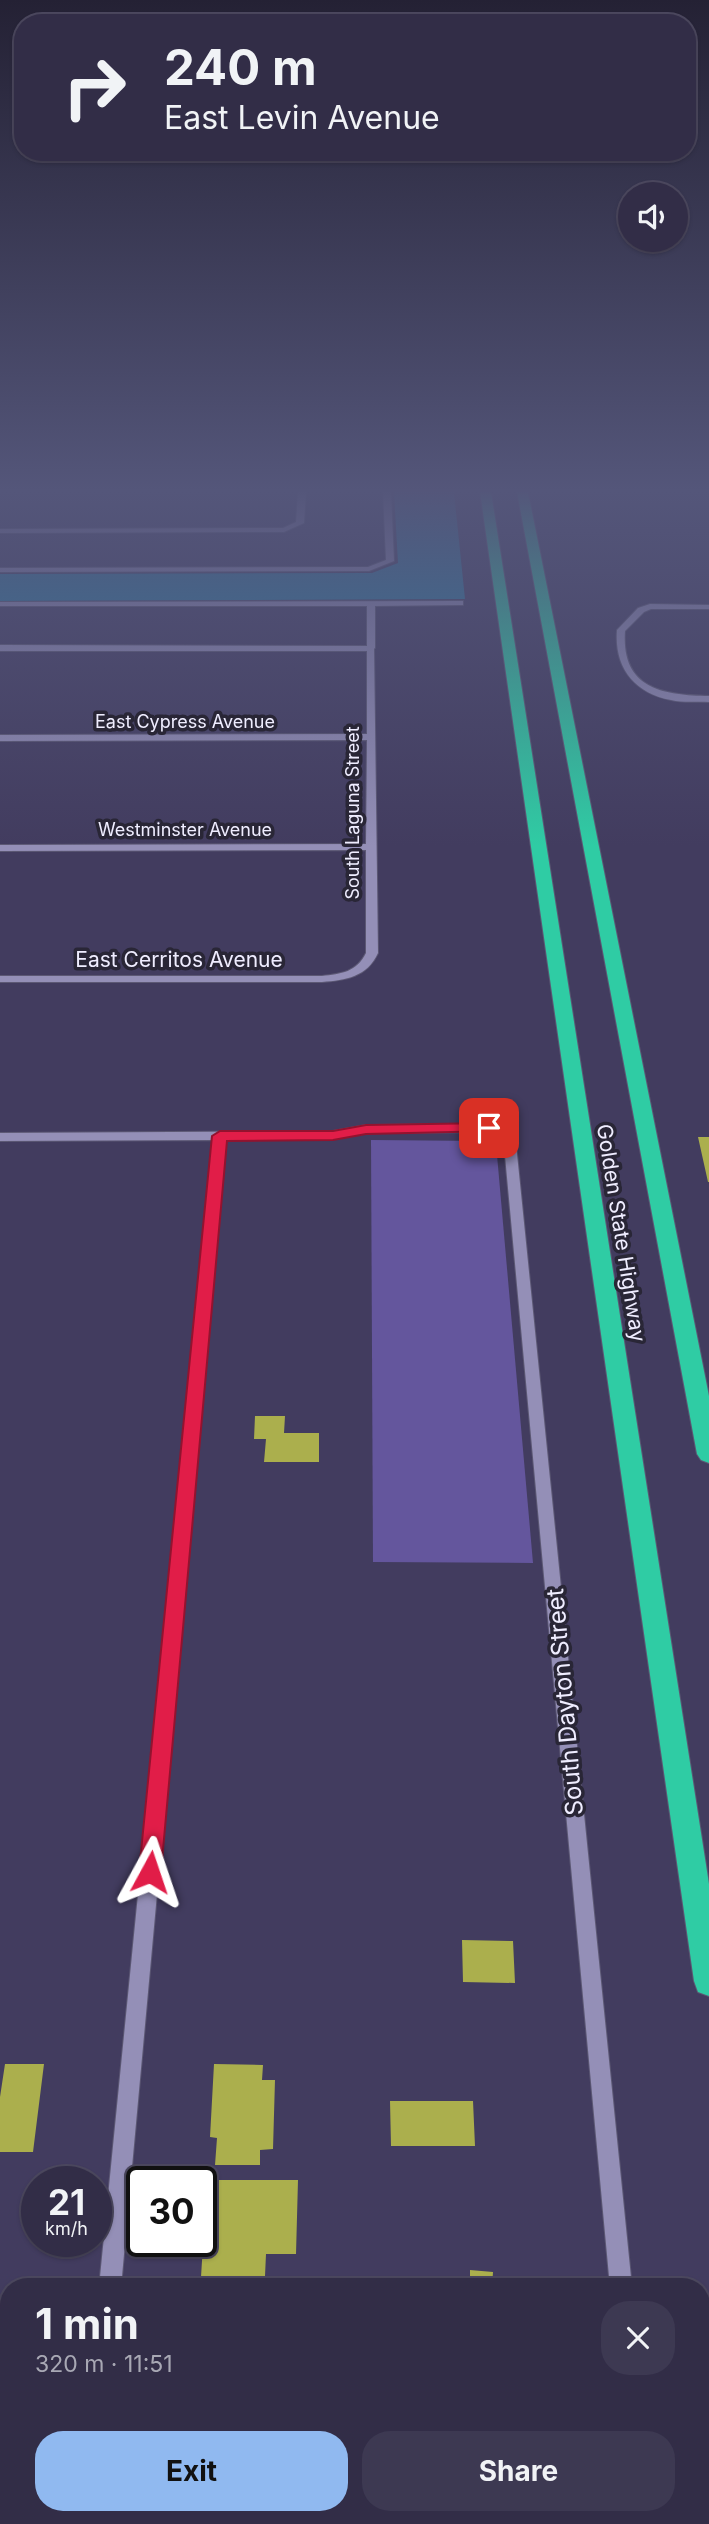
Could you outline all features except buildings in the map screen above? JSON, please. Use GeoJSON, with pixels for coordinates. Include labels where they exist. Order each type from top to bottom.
{"type":"FeatureCollection","features":[{"type":"Feature","properties":{"kind":"highway","name":"Golden State Highway"},"geometry":{"type":"LineString","coordinates":[[503,610],[709,1981]]}},
{"type":"Feature","properties":{"kind":"highway","name":"Golden State Highway"},"geometry":{"type":"LineString","coordinates":[[545,610],[709,1454]]}},
{"type":"Feature","properties":{"kind":"street","name":"South Laguna Street"},"geometry":{"type":"LineString","coordinates":[[358,972],[368,963],[372,953],[371,610]]}},
{"type":"Feature","properties":{"kind":"street"},"geometry":{"type":"LineString","coordinates":[[641,610],[621,630],[620,644],[629,671],[644,688],[672,698],[709,699]]}},
{"type":"Feature","properties":{"kind":"street"},"geometry":{"type":"LineString","coordinates":[[0,648],[371,648]]}},
{"type":"Feature","properties":{"kind":"street","name":"East Cypress Avenue"},"geometry":{"type":"LineString","coordinates":[[0,738],[370,737]]}},
{"type":"Feature","properties":{"kind":"street","name":"Westminster Avenue"},"geometry":{"type":"LineString","coordinates":[[0,848],[370,847]]}},
{"type":"Feature","properties":{"kind":"street","name":"East Cerritos Avenue"},"geometry":{"type":"LineString","coordinates":[[0,979],[322,979],[358,972]]}},
{"type":"Feature","properties":{"kind":"street","name":"South Dayton Street"},"geometry":{"type":"LineString","coordinates":[[220,1136],[333,1135],[366,1129],[489,1128],[506,1137],[512,1155],[620,2278]]}},
{"type":"Feature","properties":{"kind":"street"},"geometry":{"type":"LineString","coordinates":[[0,1137],[220,1136],[111,2278]]}},
{"type":"Feature","properties":{"kind":"shaded area"},"geometry":{"type":"Polygon","coordinates":[[[371,1140],[480,1141],[497,1155],[533,1563],[373,1562],[371,1140]]]}},
{"type":"Feature","properties":{"kind":"route"},"geometry":{"type":"LineString","coordinates":[[150,1872],[220,1136],[333,1135],[366,1129],[489,1128]]}}]}
